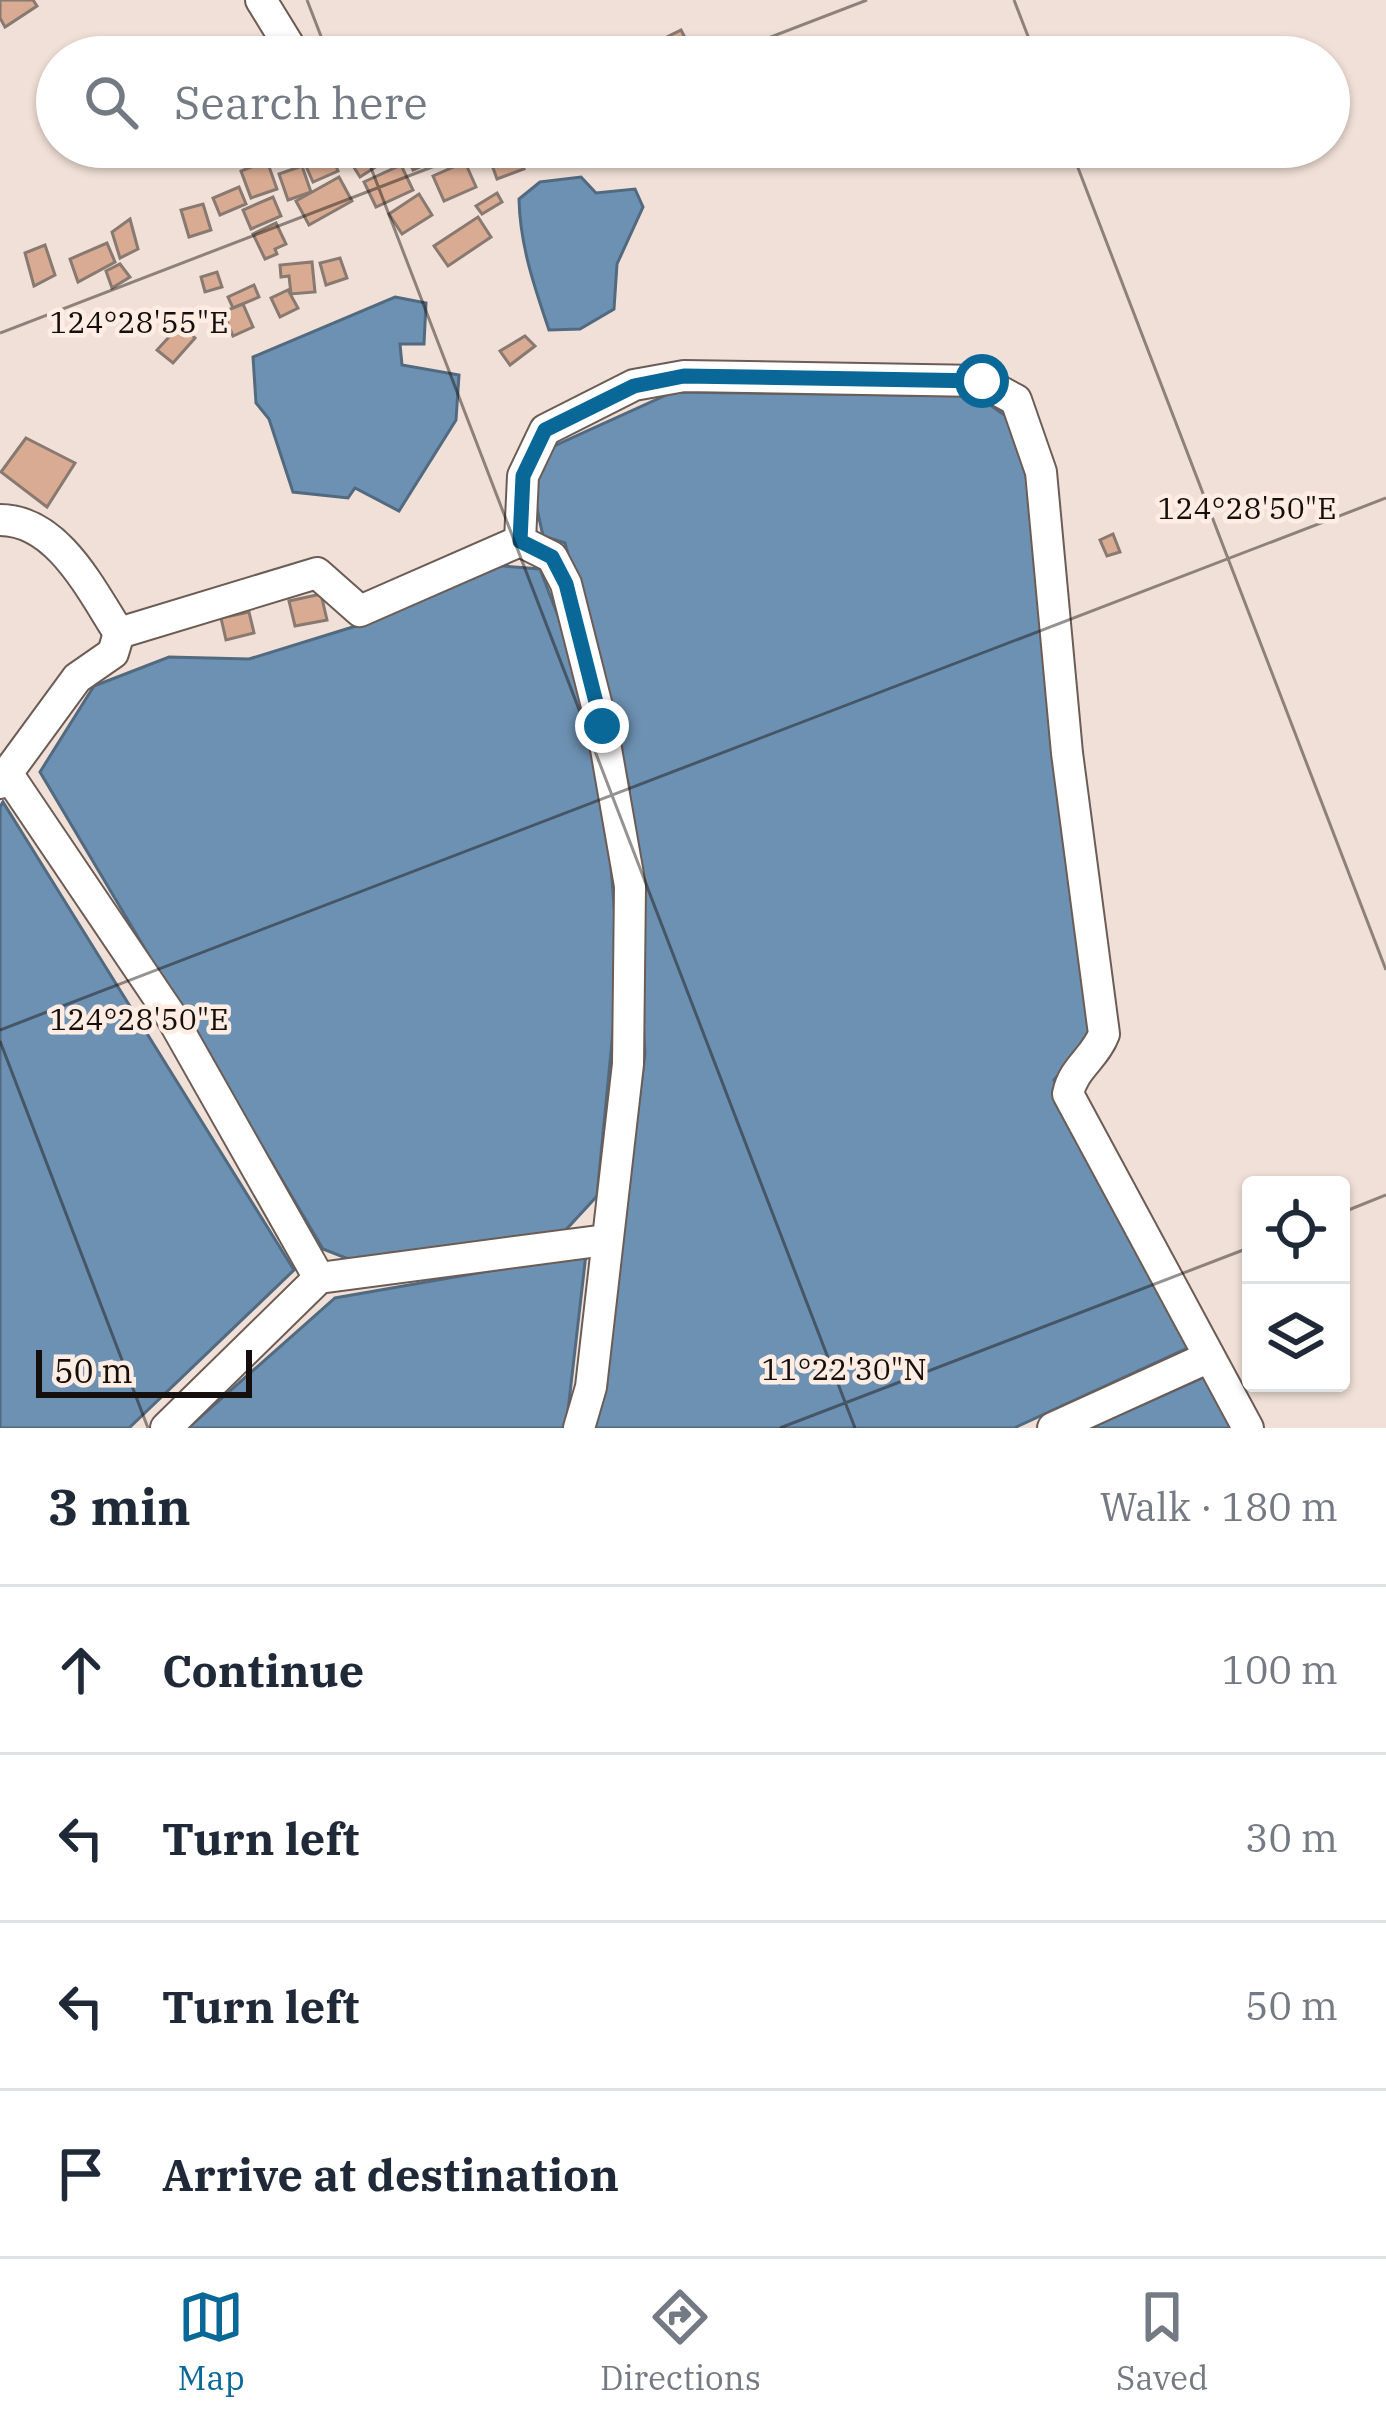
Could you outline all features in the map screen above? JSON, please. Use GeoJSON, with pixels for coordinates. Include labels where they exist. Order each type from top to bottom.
{"type":"FeatureCollection","features":[{"type":"Feature","properties":{"kind":"street"},"geometry":{"type":"LineString","coordinates":[[261,0],[283,36]]}},
{"type":"Feature","properties":{"kind":"street"},"geometry":{"type":"LineString","coordinates":[[520,541],[523,476],[545,430],[634,386],[684,376],[982,381],[1016,400],[1041,472],[1067,753],[1105,1034],[1100,1047],[1072,1076],[1068,1094],[1248,1428]]}},
{"type":"Feature","properties":{"kind":"street"},"geometry":{"type":"LineString","coordinates":[[0,520],[44,531],[119,633]]}},
{"type":"Feature","properties":{"kind":"street"},"geometry":{"type":"LineString","coordinates":[[119,633],[317,573],[360,611],[520,541]]}},
{"type":"Feature","properties":{"kind":"street"},"geometry":{"type":"LineString","coordinates":[[520,541],[552,557],[566,584],[602,726],[630,886],[628,1064],[591,1387],[579,1428]]}},
{"type":"Feature","properties":{"kind":"street"},"geometry":{"type":"LineString","coordinates":[[119,633],[112,653],[77,678],[4,778],[169,1013],[319,1277]]}},
{"type":"Feature","properties":{"kind":"street"},"geometry":{"type":"LineString","coordinates":[[166,1428],[319,1277],[606,1240]]}},
{"type":"Feature","properties":{"kind":"street"},"geometry":{"type":"LineString","coordinates":[[1053,1428],[1210,1357]]}},
{"type":"Feature","properties":{"kind":"water"},"geometry":{"type":"Polygon","coordinates":[[[581,177],[596,193],[635,189],[643,207],[617,264],[614,309],[580,329],[549,330],[525,249],[519,199],[540,182],[581,177]]]}},
{"type":"Feature","properties":{"kind":"water"},"geometry":{"type":"Polygon","coordinates":[[[395,297],[426,303],[424,344],[400,344],[402,365],[459,375],[456,420],[399,511],[355,488],[348,498],[293,492],[269,419],[256,403],[253,357],[395,297]]]}},
{"type":"Feature","properties":{"kind":"water"},"geometry":{"type":"Polygon","coordinates":[[[673,392],[977,396],[1016,423],[1034,476],[1099,1030],[1054,1080],[1192,1346],[1014,1428],[590,1428],[612,1309],[645,1054],[629,787],[565,543],[543,536],[532,486],[552,447],[673,392]]]}},
{"type":"Feature","properties":{"kind":"water"},"geometry":{"type":"Polygon","coordinates":[[[490,565],[540,569],[569,645],[606,803],[619,969],[597,1196],[562,1234],[356,1262],[323,1249],[40,772],[94,686],[169,657],[249,659],[356,626],[462,582],[490,565]]]}},
{"type":"Feature","properties":{"kind":"water"},"geometry":{"type":"Polygon","coordinates":[[[3,802],[294,1270],[129,1428],[0,1428],[3,802]]]}},
{"type":"Feature","properties":{"kind":"water"},"geometry":{"type":"Polygon","coordinates":[[[586,1254],[566,1428],[188,1428],[335,1298],[586,1254]]]}},
{"type":"Feature","properties":{"kind":"water"},"geometry":{"type":"Polygon","coordinates":[[[1209,1375],[1236,1428],[1090,1428],[1209,1375]]]}},
{"type":"Feature","properties":{"kind":"building"},"geometry":{"type":"Polygon","coordinates":[[[0,0],[33,0],[37,6],[5,27],[0,0]]]}},
{"type":"Feature","properties":{"kind":"building"},"geometry":{"type":"Polygon","coordinates":[[[270,168],[277,189],[251,198],[241,171],[270,168]]]}},
{"type":"Feature","properties":{"kind":"building"},"geometry":{"type":"Polygon","coordinates":[[[303,168],[311,192],[288,200],[279,174],[303,168]]]}},
{"type":"Feature","properties":{"kind":"building"},"geometry":{"type":"Polygon","coordinates":[[[307,168],[337,168],[338,171],[313,182],[307,168]]]}},
{"type":"Feature","properties":{"kind":"building"},"geometry":{"type":"Polygon","coordinates":[[[402,168],[413,190],[376,207],[364,182],[402,168]]]}},
{"type":"Feature","properties":{"kind":"building"},"geometry":{"type":"Polygon","coordinates":[[[451,168],[468,168],[476,187],[444,201],[433,176],[451,168]]]}},
{"type":"Feature","properties":{"kind":"building"},"geometry":{"type":"Polygon","coordinates":[[[493,168],[524,169],[497,179],[493,168]]]}},
{"type":"Feature","properties":{"kind":"building"},"geometry":{"type":"Polygon","coordinates":[[[339,177],[352,201],[309,225],[296,201],[339,177]]]}},
{"type":"Feature","properties":{"kind":"building"},"geometry":{"type":"Polygon","coordinates":[[[239,187],[246,204],[220,215],[213,198],[239,187]]]}},
{"type":"Feature","properties":{"kind":"building"},"geometry":{"type":"Polygon","coordinates":[[[497,193],[502,202],[482,214],[476,206],[497,193]]]}},
{"type":"Feature","properties":{"kind":"building"},"geometry":{"type":"Polygon","coordinates":[[[419,194],[432,215],[402,234],[389,214],[419,194]]]}},
{"type":"Feature","properties":{"kind":"building"},"geometry":{"type":"Polygon","coordinates":[[[273,197],[281,216],[251,229],[243,210],[273,197]]]}},
{"type":"Feature","properties":{"kind":"building"},"geometry":{"type":"Polygon","coordinates":[[[203,204],[211,230],[189,237],[181,210],[203,204]]]}},
{"type":"Feature","properties":{"kind":"building"},"geometry":{"type":"Polygon","coordinates":[[[478,217],[491,237],[448,266],[434,246],[478,217]]]}},
{"type":"Feature","properties":{"kind":"building"},"geometry":{"type":"Polygon","coordinates":[[[130,219],[138,249],[120,258],[112,232],[130,219]]]}},
{"type":"Feature","properties":{"kind":"building"},"geometry":{"type":"Polygon","coordinates":[[[276,223],[286,244],[265,259],[253,234],[276,223]]]}},
{"type":"Feature","properties":{"kind":"building"},"geometry":{"type":"Polygon","coordinates":[[[107,243],[115,262],[78,282],[70,259],[107,243]]]}},
{"type":"Feature","properties":{"kind":"building"},"geometry":{"type":"Polygon","coordinates":[[[45,245],[55,275],[34,286],[25,253],[45,245]]]}},
{"type":"Feature","properties":{"kind":"building"},"geometry":{"type":"Polygon","coordinates":[[[340,258],[347,278],[326,285],[320,263],[340,258]]]}},
{"type":"Feature","properties":{"kind":"building"},"geometry":{"type":"Polygon","coordinates":[[[312,262],[315,292],[291,294],[289,276],[281,277],[280,265],[312,262]]]}},
{"type":"Feature","properties":{"kind":"building"},"geometry":{"type":"Polygon","coordinates":[[[120,264],[130,277],[112,288],[106,271],[120,264]]]}},
{"type":"Feature","properties":{"kind":"building"},"geometry":{"type":"Polygon","coordinates":[[[217,272],[222,287],[205,292],[201,277],[217,272]]]}},
{"type":"Feature","properties":{"kind":"building"},"geometry":{"type":"Polygon","coordinates":[[[254,285],[259,297],[233,308],[228,297],[254,285]]]}},
{"type":"Feature","properties":{"kind":"building"},"geometry":{"type":"Polygon","coordinates":[[[288,290],[298,308],[280,317],[271,298],[288,290]]]}},
{"type":"Feature","properties":{"kind":"building"},"geometry":{"type":"Polygon","coordinates":[[[243,304],[253,327],[233,336],[223,312],[243,304]]]}},
{"type":"Feature","properties":{"kind":"building"},"geometry":{"type":"Polygon","coordinates":[[[181,324],[195,338],[173,363],[157,350],[181,324]]]}},
{"type":"Feature","properties":{"kind":"building"},"geometry":{"type":"Polygon","coordinates":[[[525,336],[535,346],[510,365],[500,351],[525,336]]]}},
{"type":"Feature","properties":{"kind":"building"},"geometry":{"type":"Polygon","coordinates":[[[26,438],[75,463],[47,507],[1,472],[26,438]]]}},
{"type":"Feature","properties":{"kind":"building"},"geometry":{"type":"Polygon","coordinates":[[[1113,534],[1120,552],[1107,556],[1100,540],[1113,534]]]}},
{"type":"Feature","properties":{"kind":"building"},"geometry":{"type":"Polygon","coordinates":[[[321,594],[327,620],[295,626],[289,601],[321,594]]]}},
{"type":"Feature","properties":{"kind":"building"},"geometry":{"type":"Polygon","coordinates":[[[249,612],[254,633],[226,640],[221,618],[249,612]]]}},
{"type":"Feature","properties":{"kind":"route"},"geometry":{"type":"LineString","coordinates":[[602,726],[566,584],[552,557],[520,541],[523,476],[545,430],[634,386],[684,376],[982,381]]}}]}
